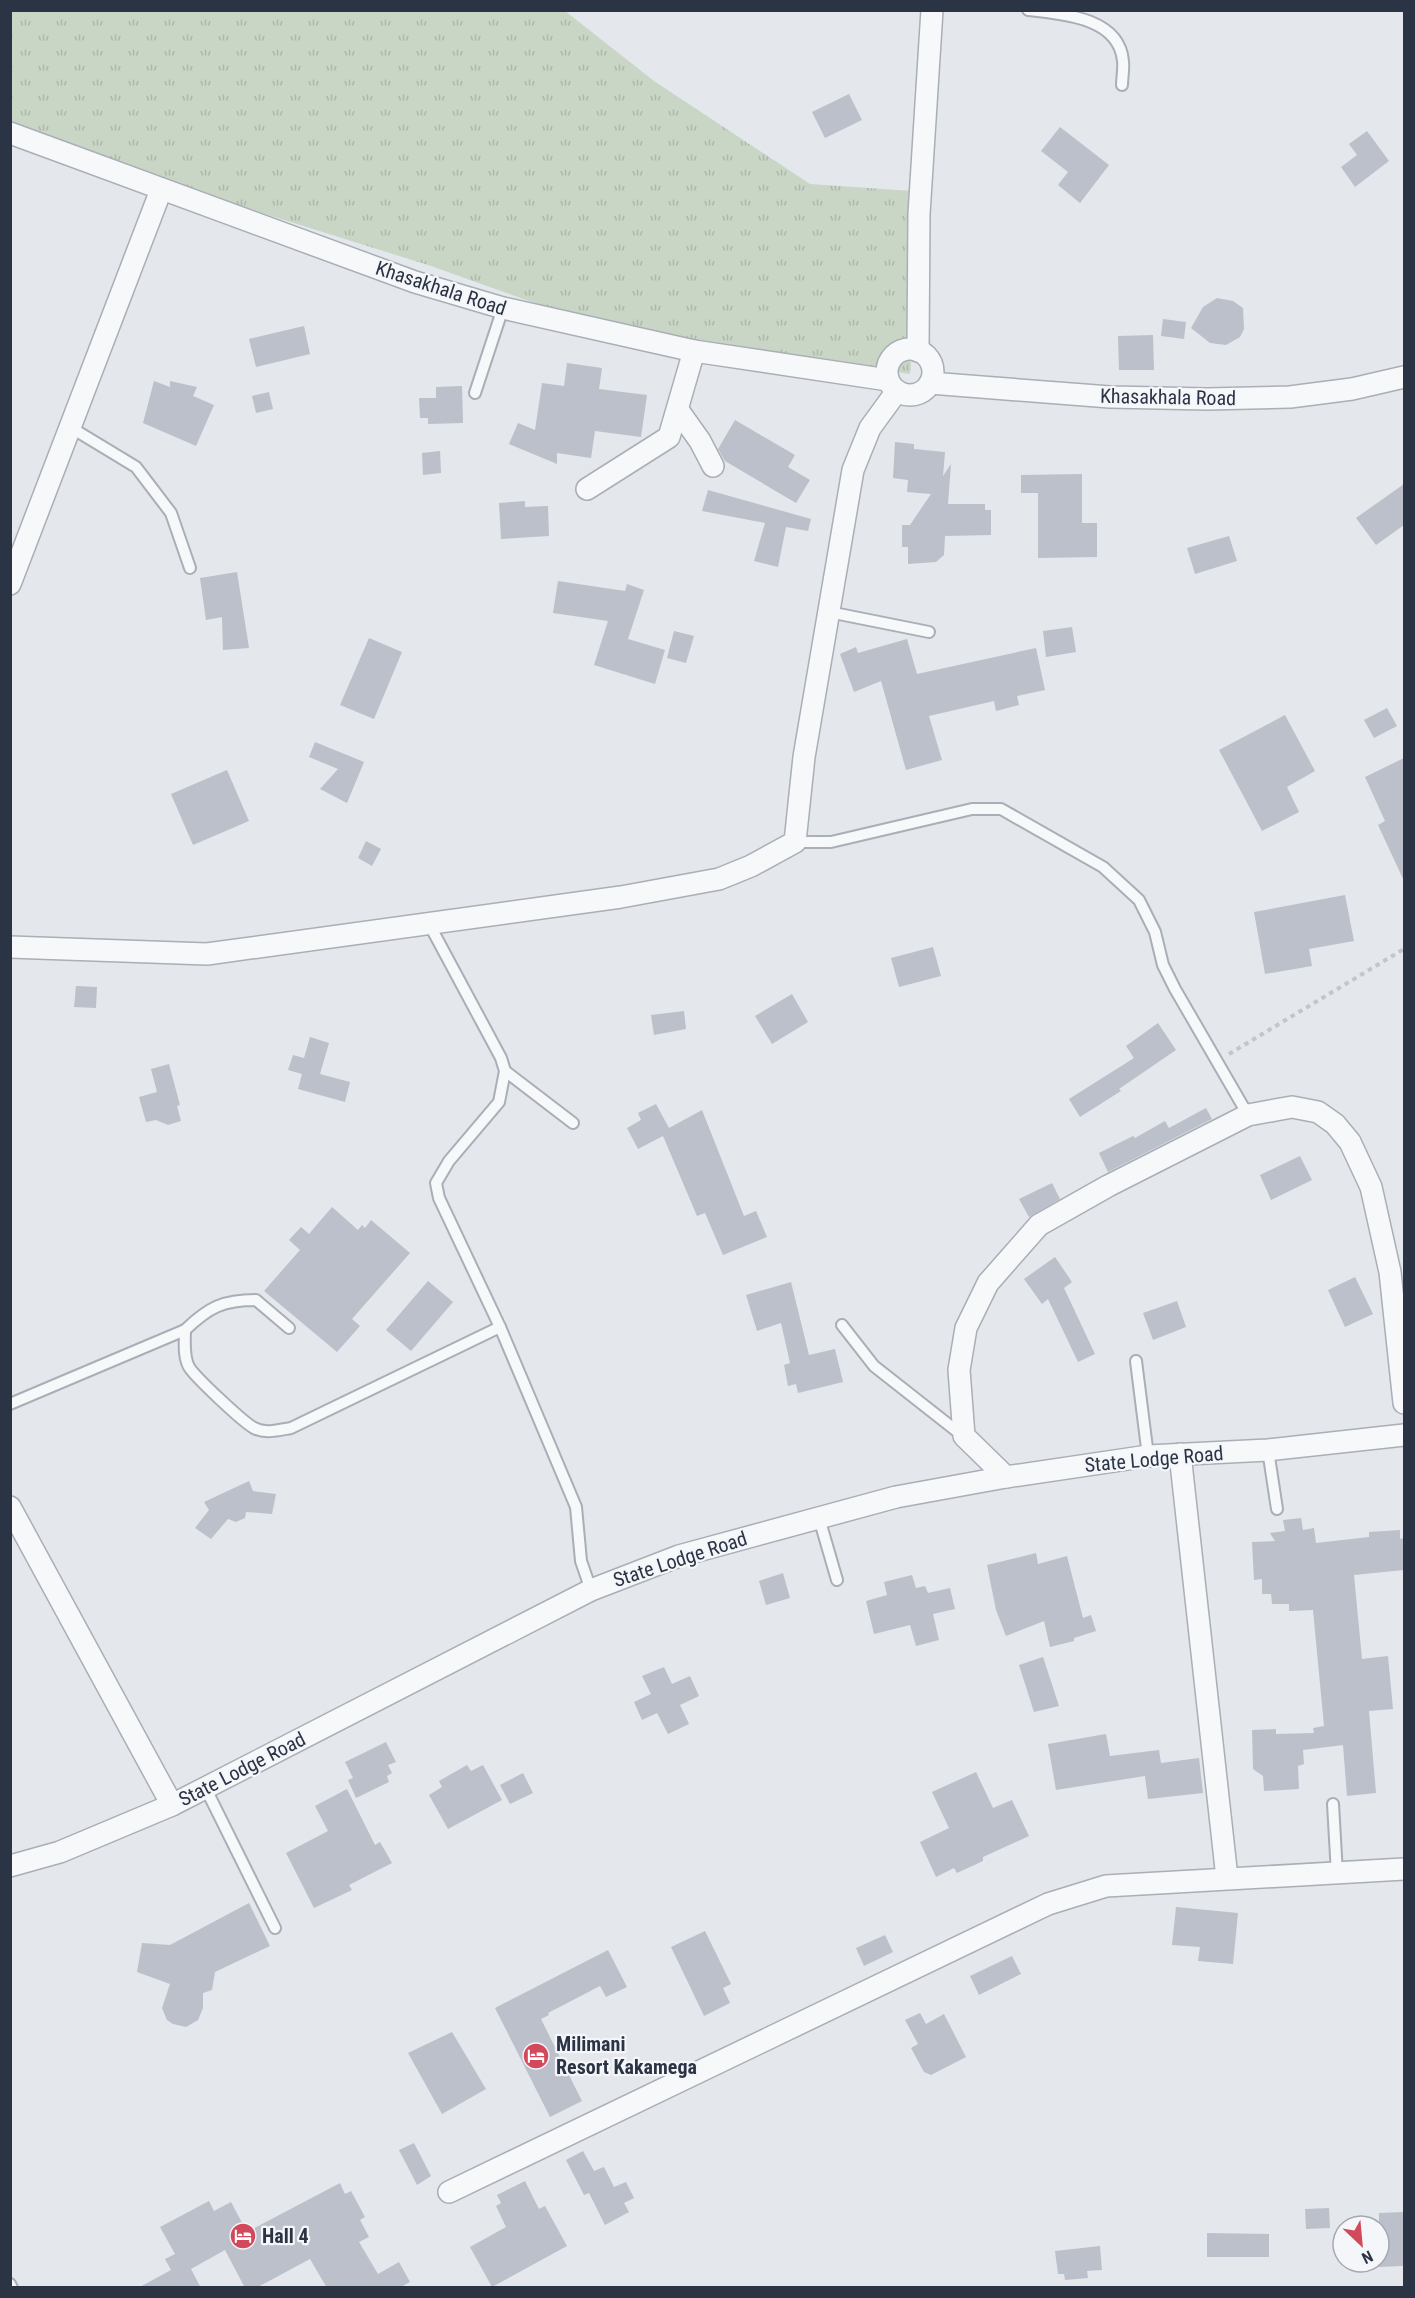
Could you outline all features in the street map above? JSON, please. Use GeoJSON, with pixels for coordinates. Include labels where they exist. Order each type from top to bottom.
{"type":"FeatureCollection","features":[{"type":"Feature","properties":{"kind":"street"},"geometry":{"type":"LineString","coordinates":[[918,351],[919,214],[932,10]]}},
{"type":"Feature","properties":{"kind":"street","name":"Khasakhala Road"},"geometry":{"type":"LineString","coordinates":[[10,133],[415,282],[503,309],[694,351],[893,385]]}},
{"type":"Feature","properties":{"kind":"street"},"geometry":{"type":"LineString","coordinates":[[10,584],[161,190]]}},
{"type":"Feature","properties":{"kind":"street"},"geometry":{"type":"LineString","coordinates":[[587,489],[669,437],[694,351]]}},
{"type":"Feature","properties":{"kind":"street"},"geometry":{"type":"LineString","coordinates":[[10,947],[207,954],[428,921],[621,897],[719,879],[751,866],[795,842],[804,758],[853,470],[870,428],[893,385],[888,365],[892,359],[904,351],[918,351],[925,355],[932,368],[930,383],[918,393],[910,395],[893,385]]}},
{"type":"Feature","properties":{"kind":"street","name":"Khasakhala Road"},"geometry":{"type":"LineString","coordinates":[[930,383],[1110,397],[1207,399],[1290,397],[1352,389],[1404,377]]}},
{"type":"Feature","properties":{"kind":"street"},"geometry":{"type":"LineString","coordinates":[[678,410],[700,441],[713,466]]}},
{"type":"Feature","properties":{"kind":"street"},"geometry":{"type":"LineString","coordinates":[[1006,1477],[963,1436],[959,1370],[966,1328],[988,1283],[1039,1225],[1108,1186],[1248,1115],[1292,1107],[1318,1112],[1335,1124],[1350,1142],[1371,1187],[1378,1212],[1390,1272],[1404,1403]]}},
{"type":"Feature","properties":{"kind":"street","name":"State Lodge Road"},"geometry":{"type":"LineString","coordinates":[[10,1866],[60,1852],[172,1805],[591,1590],[679,1556],[896,1497],[1006,1477],[1148,1456],[1268,1450],[1404,1435]]}},
{"type":"Feature","properties":{"kind":"street"},"geometry":{"type":"LineString","coordinates":[[1180,1454],[1227,1878]]}},
{"type":"Feature","properties":{"kind":"street"},"geometry":{"type":"LineString","coordinates":[[10,1507],[172,1805]]}},
{"type":"Feature","properties":{"kind":"street"},"geometry":{"type":"LineString","coordinates":[[449,2192],[1048,1904],[1106,1886],[1404,1869]]}},
{"type":"Feature","properties":{"kind":"lane"},"geometry":{"type":"LineString","coordinates":[[1028,10],[1097,23],[1114,38],[1123,60],[1122,85]]}},
{"type":"Feature","properties":{"kind":"lane"},"geometry":{"type":"LineString","coordinates":[[475,393],[503,309]]}},
{"type":"Feature","properties":{"kind":"lane"},"geometry":{"type":"LineString","coordinates":[[70,427],[136,467],[171,513],[190,568]]}},
{"type":"Feature","properties":{"kind":"lane"},"geometry":{"type":"LineString","coordinates":[[829,612],[929,632]]}},
{"type":"Feature","properties":{"kind":"lane"},"geometry":{"type":"LineString","coordinates":[[795,842],[831,842],[972,809],[1002,809],[1028,821],[1104,867],[1139,900],[1155,932],[1163,965],[1219,1061],[1227,1084],[1248,1115]]}},
{"type":"Feature","properties":{"kind":"lane"},"geometry":{"type":"LineString","coordinates":[[428,921],[506,1071],[573,1123]]}},
{"type":"Feature","properties":{"kind":"lane"},"geometry":{"type":"LineString","coordinates":[[506,1071],[499,1102],[449,1161],[436,1184],[439,1198],[500,1327],[576,1507],[580,1561],[591,1590]]}},
{"type":"Feature","properties":{"kind":"lane"},"geometry":{"type":"LineString","coordinates":[[10,1404],[185,1330],[200,1316],[222,1303],[256,1300],[289,1328]]}},
{"type":"Feature","properties":{"kind":"lane"},"geometry":{"type":"LineString","coordinates":[[842,1325],[874,1366],[963,1436]]}},
{"type":"Feature","properties":{"kind":"lane"},"geometry":{"type":"LineString","coordinates":[[185,1330],[184,1350],[189,1367],[242,1419],[255,1429],[273,1432],[291,1428],[500,1327]]}},
{"type":"Feature","properties":{"kind":"lane"},"geometry":{"type":"LineString","coordinates":[[1136,1361],[1148,1456]]}},
{"type":"Feature","properties":{"kind":"lane"},"geometry":{"type":"LineString","coordinates":[[1268,1450],[1277,1509]]}},
{"type":"Feature","properties":{"kind":"lane"},"geometry":{"type":"LineString","coordinates":[[819,1518],[837,1580]]}},
{"type":"Feature","properties":{"kind":"lane"},"geometry":{"type":"LineString","coordinates":[[205,1787],[275,1929]]}},
{"type":"Feature","properties":{"kind":"lane"},"geometry":{"type":"LineString","coordinates":[[1333,1804],[1337,1874]]}},
{"type":"Feature","properties":{"kind":"path"},"geometry":{"type":"LineString","coordinates":[[1219,1061],[1404,949]]}},
{"type":"Feature","properties":{"kind":"green space"},"geometry":{"type":"Polygon","coordinates":[[[10,11],[565,11],[654,81],[810,184],[926,192],[910,374],[673,339],[546,307],[431,266],[160,181],[11,127],[10,11]]]}},
{"type":"Feature","properties":{"kind":"building"},"geometry":{"type":"Polygon","coordinates":[[[849,94],[862,120],[825,138],[812,112],[849,94]]]}},
{"type":"Feature","properties":{"kind":"building"},"geometry":{"type":"Polygon","coordinates":[[[1060,127],[1109,165],[1080,203],[1058,185],[1068,172],[1041,151],[1060,127]]]}},
{"type":"Feature","properties":{"kind":"building"},"geometry":{"type":"Polygon","coordinates":[[[1367,131],[1389,161],[1355,187],[1341,167],[1357,155],[1349,144],[1367,131]]]}},
{"type":"Feature","properties":{"kind":"building"},"geometry":{"type":"Polygon","coordinates":[[[1217,298],[1233,301],[1243,308],[1244,329],[1240,337],[1226,345],[1210,343],[1191,328],[1203,307],[1217,298]]]}},
{"type":"Feature","properties":{"kind":"building"},"geometry":{"type":"Polygon","coordinates":[[[1163,319],[1186,322],[1184,339],[1161,336],[1163,319]]]}},
{"type":"Feature","properties":{"kind":"building"},"geometry":{"type":"Polygon","coordinates":[[[304,326],[310,354],[256,367],[249,339],[304,326]]]}},
{"type":"Feature","properties":{"kind":"building"},"geometry":{"type":"Polygon","coordinates":[[[1153,335],[1154,370],[1119,370],[1118,336],[1153,335]]]}},
{"type":"Feature","properties":{"kind":"building"},"geometry":{"type":"Polygon","coordinates":[[[567,363],[602,368],[599,389],[647,395],[641,437],[595,431],[591,458],[557,453],[557,464],[509,444],[518,423],[535,430],[542,383],[564,386],[567,363]]]}},
{"type":"Feature","properties":{"kind":"building"},"geometry":{"type":"Polygon","coordinates":[[[154,381],[170,387],[170,381],[197,387],[193,396],[214,405],[196,446],[143,423],[154,381]]]}},
{"type":"Feature","properties":{"kind":"building"},"geometry":{"type":"Polygon","coordinates":[[[462,386],[463,423],[428,424],[428,418],[420,418],[419,398],[436,398],[436,387],[462,386]]]}},
{"type":"Feature","properties":{"kind":"building"},"geometry":{"type":"Polygon","coordinates":[[[269,392],[273,409],[256,413],[252,396],[269,392]]]}},
{"type":"Feature","properties":{"kind":"building"},"geometry":{"type":"Polygon","coordinates":[[[735,420],[795,455],[788,467],[810,480],[796,503],[725,461],[718,449],[735,420]]]}},
{"type":"Feature","properties":{"kind":"building"},"geometry":{"type":"Polygon","coordinates":[[[895,442],[914,444],[914,449],[945,452],[943,476],[951,464],[948,504],[985,504],[985,510],[991,510],[991,535],[945,536],[944,555],[936,562],[908,564],[908,547],[902,547],[902,525],[910,525],[931,494],[907,492],[908,480],[893,478],[895,442]]]}},
{"type":"Feature","properties":{"kind":"building"},"geometry":{"type":"Polygon","coordinates":[[[440,451],[441,473],[423,475],[422,453],[440,451]]]}},
{"type":"Feature","properties":{"kind":"building"},"geometry":{"type":"Polygon","coordinates":[[[1082,474],[1082,523],[1097,523],[1097,557],[1038,558],[1038,493],[1021,493],[1021,475],[1082,474]]]}},
{"type":"Feature","properties":{"kind":"building"},"geometry":{"type":"Polygon","coordinates":[[[1404,484],[1404,525],[1376,545],[1356,518],[1404,484]]]}},
{"type":"Feature","properties":{"kind":"building"},"geometry":{"type":"Polygon","coordinates":[[[708,490],[811,519],[808,531],[786,527],[778,567],[754,561],[765,523],[702,511],[708,490]]]}},
{"type":"Feature","properties":{"kind":"building"},"geometry":{"type":"Polygon","coordinates":[[[525,501],[525,507],[548,506],[549,536],[501,539],[499,503],[525,501]]]}},
{"type":"Feature","properties":{"kind":"building"},"geometry":{"type":"Polygon","coordinates":[[[1229,536],[1237,561],[1195,574],[1187,548],[1229,536]]]}},
{"type":"Feature","properties":{"kind":"building"},"geometry":{"type":"Polygon","coordinates":[[[237,572],[249,648],[223,650],[222,617],[206,620],[200,578],[237,572]]]}},
{"type":"Feature","properties":{"kind":"building"},"geometry":{"type":"Polygon","coordinates":[[[558,581],[625,591],[627,584],[644,590],[628,639],[665,650],[655,684],[594,665],[608,621],[553,613],[558,581]]]}},
{"type":"Feature","properties":{"kind":"building"},"geometry":{"type":"Polygon","coordinates":[[[1072,627],[1076,652],[1046,657],[1043,631],[1072,627]]]}},
{"type":"Feature","properties":{"kind":"building"},"geometry":{"type":"Polygon","coordinates":[[[674,631],[694,636],[686,663],[667,658],[674,631]]]}},
{"type":"Feature","properties":{"kind":"building"},"geometry":{"type":"Polygon","coordinates":[[[369,638],[402,652],[374,719],[340,705],[369,638]]]}},
{"type":"Feature","properties":{"kind":"building"},"geometry":{"type":"Polygon","coordinates":[[[907,639],[917,674],[1036,648],[1045,690],[1017,696],[1019,705],[996,711],[994,701],[929,716],[942,760],[906,770],[881,681],[854,692],[840,654],[856,647],[858,653],[907,639]]]}},
{"type":"Feature","properties":{"kind":"building"},"geometry":{"type":"Polygon","coordinates":[[[1387,708],[1397,726],[1374,738],[1364,720],[1387,708]]]}},
{"type":"Feature","properties":{"kind":"building"},"geometry":{"type":"Polygon","coordinates":[[[1285,715],[1315,771],[1287,787],[1299,812],[1262,831],[1219,750],[1285,715]]]}},
{"type":"Feature","properties":{"kind":"building"},"geometry":{"type":"Polygon","coordinates":[[[315,742],[364,762],[347,803],[320,789],[338,769],[309,757],[315,742]]]}},
{"type":"Feature","properties":{"kind":"building"},"geometry":{"type":"Polygon","coordinates":[[[1404,758],[1404,881],[1378,825],[1385,821],[1365,777],[1404,758]]]}},
{"type":"Feature","properties":{"kind":"building"},"geometry":{"type":"Polygon","coordinates":[[[227,770],[249,821],[193,845],[171,794],[227,770]]]}},
{"type":"Feature","properties":{"kind":"building"},"geometry":{"type":"Polygon","coordinates":[[[366,841],[381,849],[372,866],[358,858],[366,841]]]}},
{"type":"Feature","properties":{"kind":"building"},"geometry":{"type":"Polygon","coordinates":[[[1345,895],[1354,941],[1309,949],[1312,966],[1265,974],[1254,912],[1345,895]]]}},
{"type":"Feature","properties":{"kind":"building"},"geometry":{"type":"Polygon","coordinates":[[[933,947],[941,976],[899,987],[891,958],[933,947]]]}},
{"type":"Feature","properties":{"kind":"building"},"geometry":{"type":"Polygon","coordinates":[[[76,986],[97,987],[96,1008],[74,1007],[76,986]]]}},
{"type":"Feature","properties":{"kind":"building"},"geometry":{"type":"Polygon","coordinates":[[[792,994],[808,1022],[772,1044],[755,1016],[792,994]]]}},
{"type":"Feature","properties":{"kind":"building"},"geometry":{"type":"Polygon","coordinates":[[[684,1011],[686,1029],[654,1035],[651,1015],[684,1011]]]}},
{"type":"Feature","properties":{"kind":"building"},"geometry":{"type":"Polygon","coordinates":[[[1158,1023],[1176,1050],[1119,1089],[1121,1091],[1080,1117],[1069,1099],[1134,1058],[1126,1046],[1158,1023]]]}},
{"type":"Feature","properties":{"kind":"building"},"geometry":{"type":"Polygon","coordinates":[[[310,1037],[329,1043],[320,1074],[350,1082],[345,1102],[298,1089],[302,1074],[288,1070],[293,1055],[304,1058],[310,1037]]]}},
{"type":"Feature","properties":{"kind":"building"},"geometry":{"type":"Polygon","coordinates":[[[169,1064],[180,1105],[177,1106],[181,1121],[168,1125],[156,1120],[146,1122],[139,1097],[157,1092],[151,1069],[169,1064]]]}},
{"type":"Feature","properties":{"kind":"building"},"geometry":{"type":"Polygon","coordinates":[[[656,1104],[669,1128],[702,1110],[744,1216],[756,1211],[767,1237],[723,1255],[705,1213],[697,1216],[663,1136],[638,1149],[627,1128],[641,1120],[638,1113],[656,1104]]]}},
{"type":"Feature","properties":{"kind":"building"},"geometry":{"type":"Polygon","coordinates":[[[1206,1108],[1212,1119],[1108,1172],[1099,1153],[1133,1136],[1135,1138],[1165,1121],[1169,1128],[1206,1108]]]}},
{"type":"Feature","properties":{"kind":"building"},"geometry":{"type":"Polygon","coordinates":[[[1300,1156],[1312,1180],[1271,1200],[1260,1175],[1300,1156]]]}},
{"type":"Feature","properties":{"kind":"building"},"geometry":{"type":"Polygon","coordinates":[[[1052,1183],[1060,1199],[1029,1217],[1019,1199],[1052,1183]]]}},
{"type":"Feature","properties":{"kind":"building"},"geometry":{"type":"Polygon","coordinates":[[[332,1207],[358,1230],[362,1225],[365,1228],[371,1220],[410,1253],[352,1319],[360,1326],[337,1352],[264,1291],[300,1250],[289,1240],[301,1227],[309,1234],[332,1207]]]}},
{"type":"Feature","properties":{"kind":"building"},"geometry":{"type":"Polygon","coordinates":[[[1055,1257],[1072,1282],[1064,1288],[1095,1354],[1078,1362],[1048,1299],[1042,1304],[1024,1279],[1055,1257]]]}},
{"type":"Feature","properties":{"kind":"building"},"geometry":{"type":"Polygon","coordinates":[[[1355,1277],[1373,1314],[1345,1327],[1328,1290],[1355,1277]]]}},
{"type":"Feature","properties":{"kind":"building"},"geometry":{"type":"Polygon","coordinates":[[[428,1281],[453,1302],[411,1351],[386,1330],[428,1281]]]}},
{"type":"Feature","properties":{"kind":"building"},"geometry":{"type":"Polygon","coordinates":[[[791,1282],[809,1355],[835,1349],[843,1382],[798,1393],[796,1384],[788,1386],[784,1365],[790,1363],[781,1323],[757,1331],[746,1295],[791,1282]]]}},
{"type":"Feature","properties":{"kind":"building"},"geometry":{"type":"Polygon","coordinates":[[[1177,1301],[1186,1327],[1153,1340],[1143,1313],[1177,1301]]]}},
{"type":"Feature","properties":{"kind":"building"},"geometry":{"type":"Polygon","coordinates":[[[249,1481],[253,1491],[276,1494],[272,1514],[246,1512],[245,1518],[236,1522],[228,1519],[211,1539],[195,1528],[209,1510],[204,1502],[249,1481]]]}},
{"type":"Feature","properties":{"kind":"building"},"geometry":{"type":"Polygon","coordinates":[[[1301,1518],[1303,1530],[1314,1528],[1316,1543],[1369,1537],[1369,1532],[1400,1530],[1400,1539],[1404,1538],[1404,1570],[1354,1575],[1362,1659],[1388,1656],[1393,1709],[1369,1711],[1376,1793],[1347,1796],[1343,1745],[1303,1750],[1304,1764],[1298,1766],[1299,1789],[1264,1791],[1263,1776],[1253,1769],[1252,1730],[1276,1729],[1276,1734],[1314,1733],[1313,1728],[1324,1726],[1313,1610],[1289,1611],[1289,1604],[1272,1604],[1271,1594],[1262,1594],[1262,1579],[1254,1580],[1252,1542],[1275,1541],[1270,1533],[1285,1531],[1283,1520],[1301,1518]]]}},
{"type":"Feature","properties":{"kind":"building"},"geometry":{"type":"Polygon","coordinates":[[[1036,1553],[1038,1564],[1067,1556],[1083,1618],[1091,1615],[1096,1631],[1074,1638],[1074,1641],[1050,1647],[1044,1621],[1006,1636],[996,1610],[987,1565],[1036,1553]]]}},
{"type":"Feature","properties":{"kind":"building"},"geometry":{"type":"Polygon","coordinates":[[[783,1573],[790,1598],[766,1605],[759,1581],[783,1573]]]}},
{"type":"Feature","properties":{"kind":"building"},"geometry":{"type":"Polygon","coordinates":[[[912,1575],[916,1588],[925,1586],[928,1593],[950,1588],[955,1609],[933,1614],[939,1640],[916,1646],[910,1625],[874,1634],[866,1601],[887,1595],[884,1582],[912,1575]]]}},
{"type":"Feature","properties":{"kind":"building"},"geometry":{"type":"Polygon","coordinates":[[[1043,1657],[1059,1706],[1034,1712],[1019,1665],[1043,1657]]]}},
{"type":"Feature","properties":{"kind":"building"},"geometry":{"type":"Polygon","coordinates":[[[664,1667],[672,1684],[690,1676],[699,1696],[680,1705],[689,1724],[668,1734],[657,1713],[642,1720],[634,1702],[651,1694],[642,1676],[664,1667]]]}},
{"type":"Feature","properties":{"kind":"building"},"geometry":{"type":"Polygon","coordinates":[[[1106,1734],[1110,1756],[1159,1750],[1161,1763],[1199,1758],[1203,1793],[1148,1799],[1145,1776],[1056,1790],[1048,1744],[1106,1734]]]}},
{"type":"Feature","properties":{"kind":"building"},"geometry":{"type":"Polygon","coordinates":[[[386,1742],[396,1762],[388,1765],[392,1773],[387,1776],[389,1782],[356,1798],[348,1780],[353,1778],[345,1762],[386,1742]]]}},
{"type":"Feature","properties":{"kind":"building"},"geometry":{"type":"Polygon","coordinates":[[[467,1765],[471,1771],[483,1765],[502,1800],[448,1829],[429,1795],[442,1787],[439,1781],[467,1765]]]}},
{"type":"Feature","properties":{"kind":"building"},"geometry":{"type":"Polygon","coordinates":[[[976,1772],[993,1808],[1012,1800],[1029,1836],[983,1857],[983,1861],[957,1873],[954,1868],[936,1877],[920,1842],[949,1828],[932,1792],[976,1772]]]}},
{"type":"Feature","properties":{"kind":"building"},"geometry":{"type":"Polygon","coordinates":[[[523,1773],[533,1793],[510,1804],[500,1785],[523,1773]]]}},
{"type":"Feature","properties":{"kind":"building"},"geometry":{"type":"Polygon","coordinates":[[[347,1789],[375,1845],[380,1842],[392,1863],[349,1885],[352,1890],[314,1908],[286,1853],[328,1831],[315,1806],[347,1789]]]}},
{"type":"Feature","properties":{"kind":"building"},"geometry":{"type":"Polygon","coordinates":[[[249,1903],[270,1946],[215,1972],[212,1990],[203,1993],[203,2008],[198,2020],[186,2027],[173,2024],[167,2020],[162,2008],[170,1984],[137,1972],[142,1943],[170,1945],[249,1903]]]}},
{"type":"Feature","properties":{"kind":"building"},"geometry":{"type":"Polygon","coordinates":[[[1176,1907],[1238,1913],[1233,1964],[1198,1961],[1200,1947],[1172,1945],[1176,1907]]]}},
{"type":"Feature","properties":{"kind":"building"},"geometry":{"type":"Polygon","coordinates":[[[705,1931],[731,1984],[723,1988],[730,2003],[704,2016],[671,1947],[705,1931]]]}},
{"type":"Feature","properties":{"kind":"building"},"geometry":{"type":"Polygon","coordinates":[[[885,1935],[893,1952],[864,1966],[856,1948],[885,1935]]]}},
{"type":"Feature","properties":{"kind":"building"},"geometry":{"type":"Polygon","coordinates":[[[608,1950],[627,1987],[606,1997],[600,1986],[548,2013],[549,2015],[541,2019],[582,2101],[550,2117],[495,2008],[608,1950]]]}},
{"type":"Feature","properties":{"kind":"building"},"geometry":{"type":"Polygon","coordinates":[[[1012,1956],[1021,1974],[979,1995],[970,1976],[1012,1956]]]}},
{"type":"Feature","properties":{"kind":"building"},"geometry":{"type":"Polygon","coordinates":[[[920,2013],[926,2024],[944,2014],[966,2057],[931,2075],[924,2072],[911,2048],[918,2044],[905,2020],[920,2013]]]}},
{"type":"Feature","properties":{"kind":"building"},"geometry":{"type":"Polygon","coordinates":[[[452,2032],[486,2089],[442,2114],[408,2053],[452,2032]]]}},
{"type":"Feature","properties":{"kind":"building"},"geometry":{"type":"Polygon","coordinates":[[[414,2143],[431,2176],[417,2185],[399,2150],[414,2143]]]}},
{"type":"Feature","properties":{"kind":"building"},"geometry":{"type":"Polygon","coordinates":[[[583,2151],[594,2171],[604,2167],[614,2187],[626,2182],[634,2198],[624,2203],[629,2212],[605,2225],[589,2193],[584,2195],[566,2160],[583,2151]]]}},
{"type":"Feature","properties":{"kind":"building"},"geometry":{"type":"Polygon","coordinates":[[[525,2181],[539,2209],[545,2206],[567,2246],[492,2287],[470,2247],[506,2227],[496,2206],[501,2203],[497,2195],[525,2181]]]}},
{"type":"Feature","properties":{"kind":"building"},"geometry":{"type":"Polygon","coordinates":[[[340,2183],[345,2194],[351,2191],[365,2217],[360,2220],[369,2237],[359,2242],[378,2274],[399,2262],[410,2282],[399,2288],[327,2288],[310,2259],[256,2288],[245,2288],[225,2250],[191,2269],[201,2288],[138,2288],[171,2270],[165,2259],[175,2254],[160,2227],[209,2201],[214,2211],[231,2202],[247,2232],[340,2183]]]}},
{"type":"Feature","properties":{"kind":"building"},"geometry":{"type":"Polygon","coordinates":[[[1329,2208],[1330,2228],[1306,2229],[1305,2209],[1329,2208]]]}},
{"type":"Feature","properties":{"kind":"building"},"geometry":{"type":"Polygon","coordinates":[[[1404,2212],[1403,2266],[1391,2266],[1391,2214],[1379,2213],[1404,2212]]]}},
{"type":"Feature","properties":{"kind":"building"},"geometry":{"type":"Polygon","coordinates":[[[1207,2233],[1269,2234],[1269,2257],[1207,2257],[1207,2233]]]}},
{"type":"Feature","properties":{"kind":"building"},"geometry":{"type":"Polygon","coordinates":[[[1100,2246],[1102,2270],[1087,2271],[1088,2278],[1065,2280],[1064,2274],[1058,2274],[1055,2251],[1100,2246]]]}},
{"type":"Feature","properties":{"kind":"place","name":"Milimani Resort Kakamega"},"geometry":{"type":"Point","coordinates":[536,2056]}},
{"type":"Feature","properties":{"kind":"place","name":"Hall 4"},"geometry":{"type":"Point","coordinates":[243,2236]}}]}
